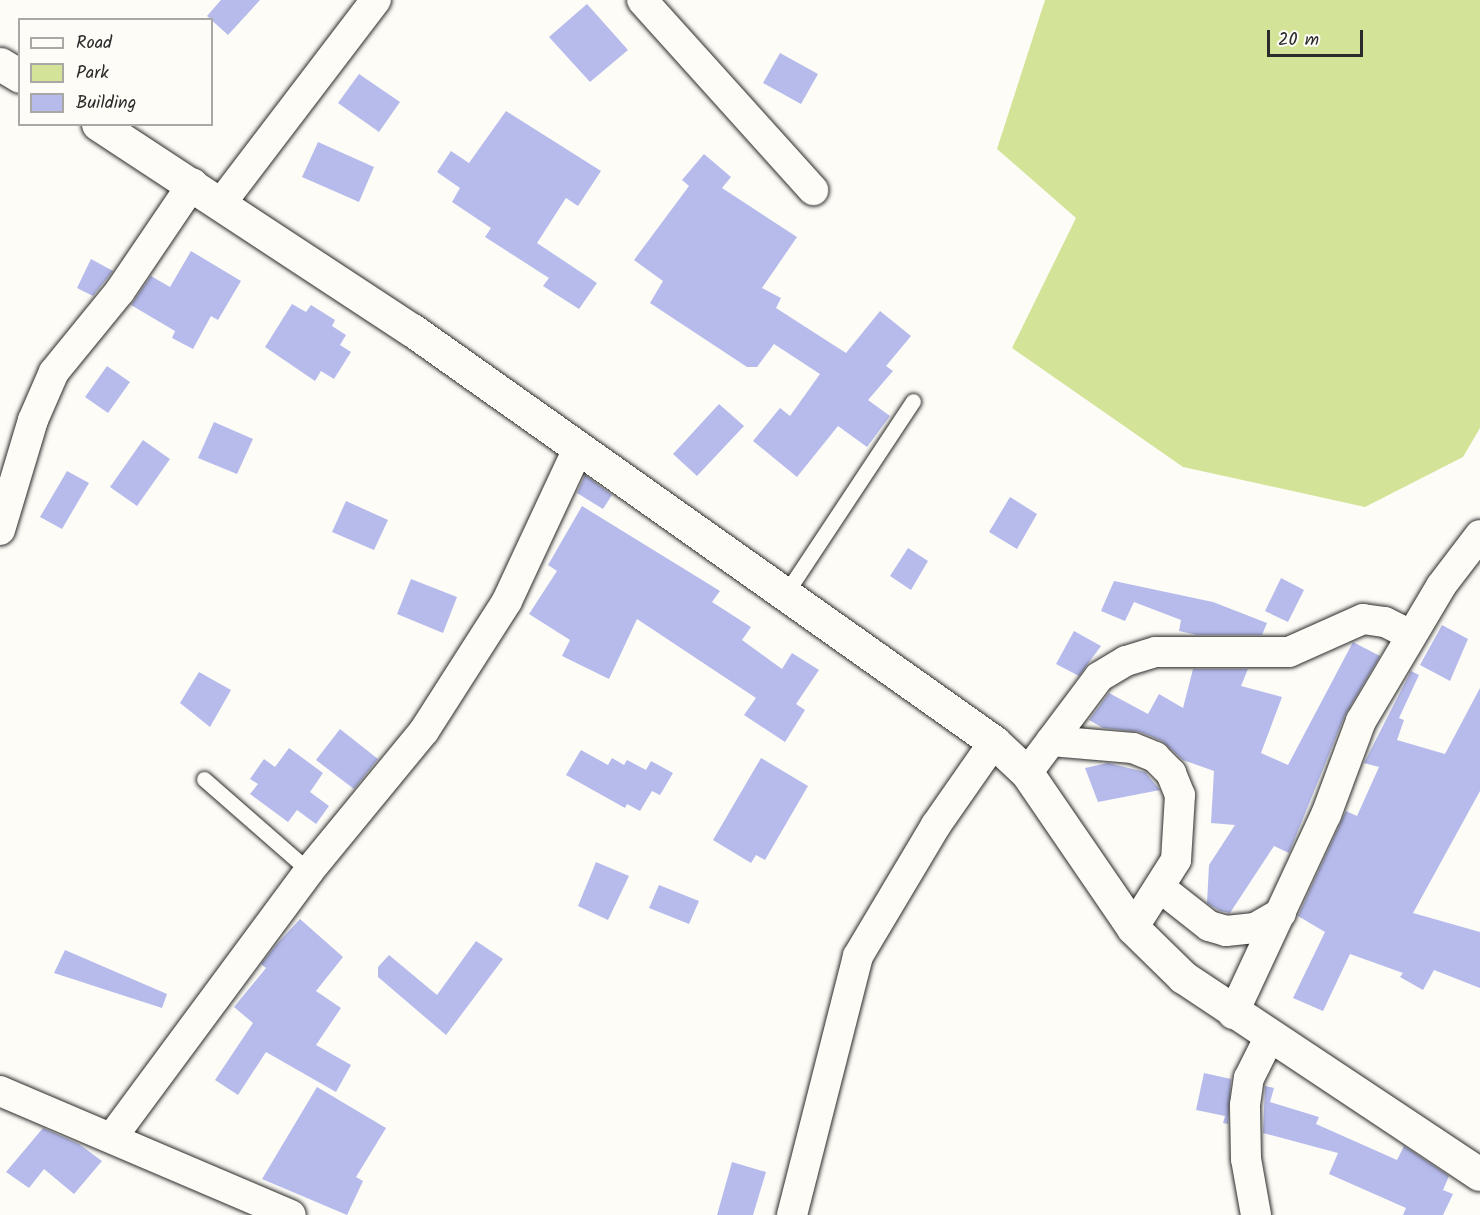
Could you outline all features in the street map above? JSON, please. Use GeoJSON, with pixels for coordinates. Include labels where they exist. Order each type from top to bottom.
{"type":"FeatureCollection","features":[{"type":"Feature","properties":{"kind":"street"},"geometry":{"type":"LineString","coordinates":[[222,202],[376,0]]}},
{"type":"Feature","properties":{"kind":"street"},"geometry":{"type":"LineString","coordinates":[[642,0],[813,190]]}},
{"type":"Feature","properties":{"kind":"street"},"geometry":{"type":"LineString","coordinates":[[0,64],[18,75]]}},
{"type":"Feature","properties":{"kind":"street"},"geometry":{"type":"LineString","coordinates":[[101,126],[222,202],[786,592],[994,742],[1028,773],[1133,928],[1183,976],[1233,1014],[1480,1174]]}},
{"type":"Feature","properties":{"kind":"street"},"geometry":{"type":"LineString","coordinates":[[0,530],[33,420],[54,372],[120,291],[193,183]]}},
{"type":"Feature","properties":{"kind":"street"},"geometry":{"type":"LineString","coordinates":[[113,1136],[309,870],[424,731],[507,601],[578,449]]}},
{"type":"Feature","properties":{"kind":"street"},"geometry":{"type":"LineString","coordinates":[[1233,1014],[1326,815],[1344,757],[1410,635],[1480,535]]}},
{"type":"Feature","properties":{"kind":"street"},"geometry":{"type":"LineString","coordinates":[[1028,773],[1099,677],[1146,655],[1289,652],[1363,619],[1385,622],[1410,635]]}},
{"type":"Feature","properties":{"kind":"street"},"geometry":{"type":"LineString","coordinates":[[1051,741],[1132,748],[1155,757],[1172,773],[1182,829],[1176,860],[1162,889],[1133,928]]}},
{"type":"Feature","properties":{"kind":"street"},"geometry":{"type":"LineString","coordinates":[[792,1215],[858,956],[930,834],[994,742]]}},
{"type":"Feature","properties":{"kind":"street"},"geometry":{"type":"LineString","coordinates":[[1162,889],[1209,926],[1226,931],[1255,928],[1281,913]]}},
{"type":"Feature","properties":{"kind":"street"},"geometry":{"type":"LineString","coordinates":[[1256,1215],[1246,1159],[1245,1105],[1249,1078],[1269,1038]]}},
{"type":"Feature","properties":{"kind":"street"},"geometry":{"type":"LineString","coordinates":[[0,1091],[113,1136],[291,1215]]}},
{"type":"Feature","properties":{"kind":"lane"},"geometry":{"type":"LineString","coordinates":[[786,592],[913,401]]}},
{"type":"Feature","properties":{"kind":"lane"},"geometry":{"type":"LineString","coordinates":[[204,779],[309,870]]}},
{"type":"Feature","properties":{"kind":"green space"},"geometry":{"type":"Polygon","coordinates":[[[1045,0],[1480,0],[1480,428],[1463,457],[1365,507],[1183,467],[1012,348],[1076,218],[997,149],[1045,0]]]}},
{"type":"Feature","properties":{"kind":"building"},"geometry":{"type":"Polygon","coordinates":[[[221,0],[260,0],[228,35],[213,21],[213,18],[207,16],[221,0]]]}},
{"type":"Feature","properties":{"kind":"building"},"geometry":{"type":"Polygon","coordinates":[[[587,4],[628,50],[590,82],[549,37],[587,4]]]}},
{"type":"Feature","properties":{"kind":"building"},"geometry":{"type":"Polygon","coordinates":[[[780,53],[818,74],[801,104],[763,83],[780,53]]]}},
{"type":"Feature","properties":{"kind":"building"},"geometry":{"type":"Polygon","coordinates":[[[359,74],[400,102],[379,132],[338,103],[359,74]]]}},
{"type":"Feature","properties":{"kind":"building"},"geometry":{"type":"Polygon","coordinates":[[[506,111],[601,171],[578,206],[566,198],[537,243],[597,283],[579,309],[543,286],[549,278],[485,237],[491,228],[452,202],[460,188],[437,172],[451,151],[469,163],[506,111]]]}},
{"type":"Feature","properties":{"kind":"building"},"geometry":{"type":"Polygon","coordinates":[[[318,142],[374,167],[359,202],[302,177],[318,142]]]}},
{"type":"Feature","properties":{"kind":"building"},"geometry":{"type":"Polygon","coordinates":[[[704,154],[731,177],[722,188],[797,237],[762,288],[781,298],[776,308],[846,353],[880,311],[911,336],[886,366],[893,371],[868,400],[890,416],[867,447],[838,426],[797,477],[753,441],[780,408],[790,416],[820,374],[774,344],[757,367],[747,367],[650,303],[663,281],[634,260],[689,186],[682,180],[704,154]]]}},
{"type":"Feature","properties":{"kind":"building"},"geometry":{"type":"Polygon","coordinates":[[[191,251],[241,281],[218,320],[211,316],[193,349],[172,338],[175,331],[131,305],[151,276],[170,287],[191,251]]]}},
{"type":"Feature","properties":{"kind":"building"},"geometry":{"type":"Polygon","coordinates":[[[91,259],[113,271],[93,296],[77,288],[91,259]]]}},
{"type":"Feature","properties":{"kind":"building"},"geometry":{"type":"Polygon","coordinates":[[[292,304],[306,312],[311,305],[335,320],[332,326],[346,335],[340,345],[351,352],[334,379],[321,371],[315,381],[265,347],[292,304]]]}},
{"type":"Feature","properties":{"kind":"building"},"geometry":{"type":"Polygon","coordinates":[[[107,366],[130,382],[108,413],[85,397],[107,366]]]}},
{"type":"Feature","properties":{"kind":"building"},"geometry":{"type":"Polygon","coordinates":[[[719,404],[744,426],[697,476],[673,454],[719,404]]]}},
{"type":"Feature","properties":{"kind":"building"},"geometry":{"type":"Polygon","coordinates":[[[214,422],[253,439],[237,474],[198,458],[214,422]]]}},
{"type":"Feature","properties":{"kind":"building"},"geometry":{"type":"Polygon","coordinates":[[[143,440],[170,459],[137,506],[110,487],[143,440]]]}},
{"type":"Feature","properties":{"kind":"building"},"geometry":{"type":"Polygon","coordinates":[[[67,471],[89,483],[62,529],[40,517],[67,471]]]}},
{"type":"Feature","properties":{"kind":"building"},"geometry":{"type":"Polygon","coordinates":[[[585,475],[612,495],[603,509],[577,493],[585,475]]]}},
{"type":"Feature","properties":{"kind":"building"},"geometry":{"type":"Polygon","coordinates":[[[1010,497],[1037,514],[1017,549],[989,532],[1010,497]]]}},
{"type":"Feature","properties":{"kind":"building"},"geometry":{"type":"Polygon","coordinates":[[[346,501],[388,520],[374,550],[332,532],[346,501]]]}},
{"type":"Feature","properties":{"kind":"building"},"geometry":{"type":"Polygon","coordinates":[[[582,506],[720,591],[712,602],[751,627],[742,640],[782,669],[792,653],[819,670],[796,704],[805,710],[785,742],[744,715],[756,698],[637,619],[609,679],[562,656],[570,640],[529,614],[557,571],[548,565],[582,506]]]}},
{"type":"Feature","properties":{"kind":"building"},"geometry":{"type":"Polygon","coordinates":[[[908,548],[928,561],[911,590],[890,576],[908,548]]]}},
{"type":"Feature","properties":{"kind":"building"},"geometry":{"type":"Polygon","coordinates":[[[1281,578],[1304,590],[1288,622],[1265,611],[1281,578]]]}},
{"type":"Feature","properties":{"kind":"building"},"geometry":{"type":"Polygon","coordinates":[[[411,579],[457,597],[443,633],[397,614],[411,579]]]}},
{"type":"Feature","properties":{"kind":"building"},"geometry":{"type":"Polygon","coordinates":[[[1114,581],[1213,602],[1267,623],[1262,635],[1197,635],[1179,631],[1181,620],[1134,602],[1125,621],[1101,611],[1114,581]]]}},
{"type":"Feature","properties":{"kind":"building"},"geometry":{"type":"Polygon","coordinates":[[[1442,625],[1468,639],[1450,681],[1420,665],[1442,625]]]}},
{"type":"Feature","properties":{"kind":"building"},"geometry":{"type":"Polygon","coordinates":[[[1074,631],[1101,646],[1079,676],[1056,664],[1074,631]]]}},
{"type":"Feature","properties":{"kind":"building"},"geometry":{"type":"Polygon","coordinates":[[[1353,642],[1380,656],[1345,715],[1289,853],[1274,846],[1230,913],[1220,911],[1207,903],[1209,865],[1235,825],[1211,823],[1214,771],[1183,760],[1162,741],[1140,732],[1103,728],[1089,720],[1109,693],[1148,714],[1159,694],[1183,708],[1193,669],[1248,669],[1241,686],[1282,697],[1261,753],[1288,765],[1353,642]]]}},
{"type":"Feature","properties":{"kind":"building"},"geometry":{"type":"Polygon","coordinates":[[[1411,671],[1419,675],[1399,718],[1404,720],[1397,740],[1445,754],[1480,688],[1480,791],[1413,913],[1480,932],[1480,988],[1434,970],[1423,990],[1400,977],[1403,973],[1350,954],[1323,1011],[1293,998],[1325,932],[1298,916],[1346,811],[1357,816],[1379,767],[1364,763],[1411,671]]]}},
{"type":"Feature","properties":{"kind":"building"},"geometry":{"type":"Polygon","coordinates":[[[199,672],[231,690],[210,727],[180,703],[199,672]]]}},
{"type":"Feature","properties":{"kind":"building"},"geometry":{"type":"Polygon","coordinates":[[[340,729],[378,759],[354,789],[316,760],[340,729]]]}},
{"type":"Feature","properties":{"kind":"building"},"geometry":{"type":"Polygon","coordinates":[[[289,748],[323,773],[310,792],[329,806],[316,824],[297,810],[288,822],[250,794],[258,784],[250,779],[264,759],[275,767],[289,748]]]}},
{"type":"Feature","properties":{"kind":"building"},"geometry":{"type":"Polygon","coordinates":[[[581,750],[608,765],[612,758],[624,765],[627,760],[646,770],[651,761],[673,773],[660,795],[652,791],[640,811],[627,804],[625,808],[566,775],[581,750]]]}},
{"type":"Feature","properties":{"kind":"building"},"geometry":{"type":"Polygon","coordinates":[[[761,758],[808,786],[765,860],[756,855],[751,863],[713,840],[761,758]]]}},
{"type":"Feature","properties":{"kind":"building"},"geometry":{"type":"Polygon","coordinates":[[[1108,763],[1145,772],[1160,790],[1098,802],[1085,768],[1108,763]]]}},
{"type":"Feature","properties":{"kind":"building"},"geometry":{"type":"Polygon","coordinates":[[[596,862],[629,876],[608,920],[578,906],[596,862]]]}},
{"type":"Feature","properties":{"kind":"building"},"geometry":{"type":"Polygon","coordinates":[[[659,885],[699,901],[689,924],[649,908],[659,885]]]}},
{"type":"Feature","properties":{"kind":"building"},"geometry":{"type":"Polygon","coordinates":[[[300,919],[343,957],[316,991],[341,1008],[316,1045],[351,1065],[336,1092],[266,1052],[238,1095],[215,1080],[253,1023],[234,1007],[266,968],[261,964],[300,919]]]}},
{"type":"Feature","properties":{"kind":"building"},"geometry":{"type":"Polygon","coordinates":[[[476,941],[503,959],[446,1035],[378,977],[378,967],[389,955],[437,995],[476,941]]]}},
{"type":"Feature","properties":{"kind":"building"},"geometry":{"type":"Polygon","coordinates":[[[65,950],[167,994],[162,1008],[54,973],[65,950]]]}},
{"type":"Feature","properties":{"kind":"building"},"geometry":{"type":"Polygon","coordinates":[[[1204,1073],[1231,1079],[1228,1124],[1223,1123],[1225,1116],[1196,1110],[1204,1073]]]}},
{"type":"Feature","properties":{"kind":"building"},"geometry":{"type":"Polygon","coordinates":[[[1265,1086],[1274,1088],[1270,1102],[1319,1117],[1316,1124],[1397,1160],[1404,1146],[1449,1176],[1443,1190],[1453,1194],[1443,1215],[1403,1215],[1406,1208],[1329,1174],[1338,1153],[1263,1133],[1265,1086]]]}},
{"type":"Feature","properties":{"kind":"building"},"geometry":{"type":"Polygon","coordinates":[[[317,1087],[386,1128],[356,1177],[363,1181],[347,1215],[262,1179],[317,1087]]]}},
{"type":"Feature","properties":{"kind":"building"},"geometry":{"type":"Polygon","coordinates":[[[43,1128],[79,1144],[102,1161],[74,1194],[44,1169],[29,1188],[6,1172],[43,1128]]]}},
{"type":"Feature","properties":{"kind":"building"},"geometry":{"type":"Polygon","coordinates":[[[732,1162],[766,1172],[753,1215],[717,1215],[732,1162]]]}}]}
